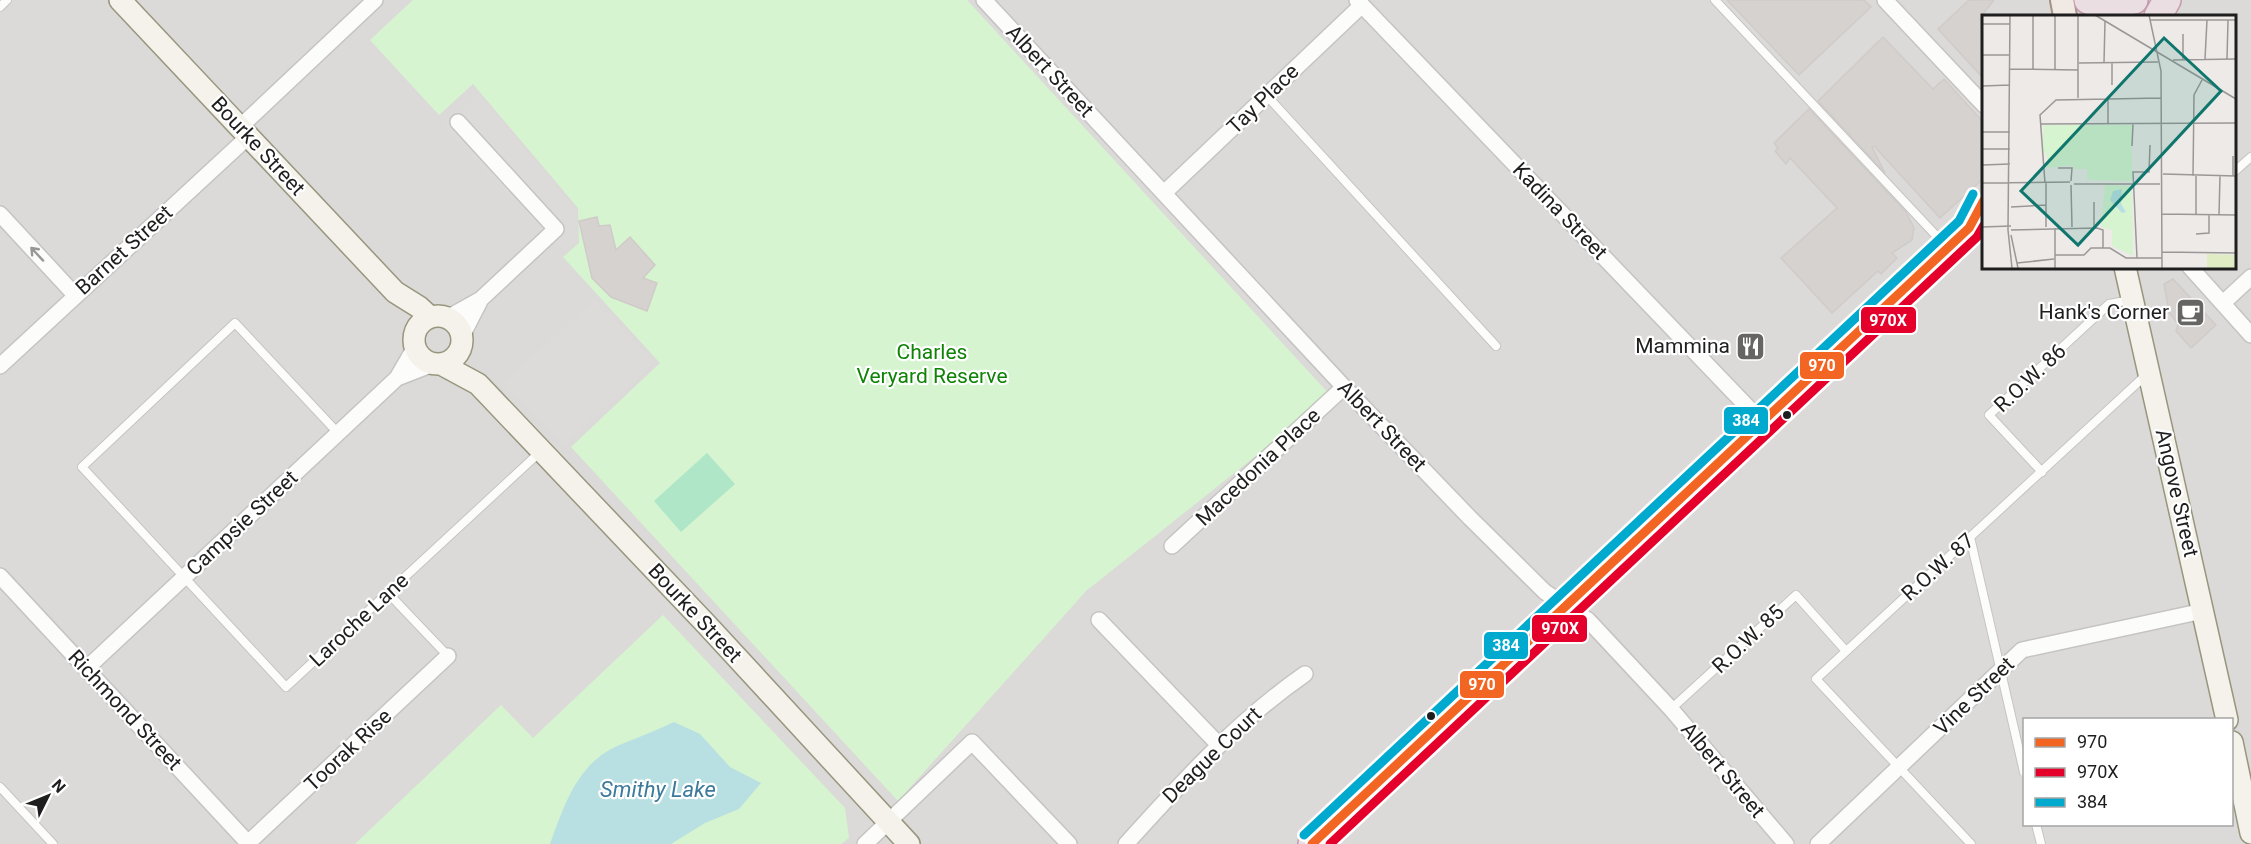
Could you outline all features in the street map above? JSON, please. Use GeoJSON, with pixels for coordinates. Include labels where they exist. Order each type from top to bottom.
{"type":"FeatureCollection","features":[{"type":"Feature","properties":{"kind":"highway"},"geometry":{"type":"LineString","coordinates":[[2088,0],[2103,6],[2134,0]]}},
{"type":"Feature","properties":{"kind":"highway"},"geometry":{"type":"LineString","coordinates":[[2126,15],[2134,0]]}},
{"type":"Feature","properties":{"kind":"highway"},"geometry":{"type":"LineString","coordinates":[[2159,15],[2167,0]]}},
{"type":"Feature","properties":{"kind":"highway"},"geometry":{"type":"LineString","coordinates":[[1312,844],[1948,248],[1977,224],[1982,207]]}},
{"type":"Feature","properties":{"kind":"main road"},"geometry":{"type":"LineString","coordinates":[[2062,0],[2065,15]]}},
{"type":"Feature","properties":{"kind":"main road"},"geometry":{"type":"LineString","coordinates":[[2081,0],[2086,15]]}},
{"type":"Feature","properties":{"kind":"street","name":"Bourke Street"},"geometry":{"type":"LineString","coordinates":[[120,0],[395,292],[439,317]]}},
{"type":"Feature","properties":{"kind":"street","name":"Barnet Street"},"geometry":{"type":"LineString","coordinates":[[0,366],[245,132],[375,0]]}},
{"type":"Feature","properties":{"kind":"street","name":"Albert Street"},"geometry":{"type":"LineString","coordinates":[[984,0],[1344,387],[1502,550],[1545,592],[1587,620],[1671,710],[1786,844]]}},
{"type":"Feature","properties":{"kind":"street"},"geometry":{"type":"LineString","coordinates":[[1886,0],[1982,103]]}},
{"type":"Feature","properties":{"kind":"street","name":"Tay Place"},"geometry":{"type":"LineString","coordinates":[[1164,193],[1267,96],[1359,2]]}},
{"type":"Feature","properties":{"kind":"street","name":"Kadina Street"},"geometry":{"type":"LineString","coordinates":[[1359,2],[1763,423]]}},
{"type":"Feature","properties":{"kind":"street"},"geometry":{"type":"LineString","coordinates":[[458,122],[556,230],[481,299],[419,325],[414,342],[421,358],[437,364],[455,357],[481,299]]}},
{"type":"Feature","properties":{"kind":"street"},"geometry":{"type":"LineString","coordinates":[[0,214],[75,295]]}},
{"type":"Feature","properties":{"kind":"street","name":"Angove Street"},"geometry":{"type":"LineString","coordinates":[[2125,268],[2227,718]]}},
{"type":"Feature","properties":{"kind":"street"},"geometry":{"type":"LineString","coordinates":[[2191,268],[2251,335]]}},
{"type":"Feature","properties":{"kind":"street"},"geometry":{"type":"LineString","coordinates":[[2223,303],[2251,277]]}},
{"type":"Feature","properties":{"kind":"street","name":"Bourke Street"},"geometry":{"type":"LineString","coordinates":[[395,292],[409,318],[414,342]]}},
{"type":"Feature","properties":{"kind":"street"},"geometry":{"type":"LineString","coordinates":[[439,317],[459,328],[462,339]]}},
{"type":"Feature","properties":{"kind":"street","name":"Bourke Street"},"geometry":{"type":"LineString","coordinates":[[462,339],[478,384]]}},
{"type":"Feature","properties":{"kind":"street","name":"Campsie Street"},"geometry":{"type":"LineString","coordinates":[[87,668],[397,378],[414,342]]}},
{"type":"Feature","properties":{"kind":"street","name":"Bourke Street"},"geometry":{"type":"LineString","coordinates":[[437,364],[478,384],[707,625],[909,844]]}},
{"type":"Feature","properties":{"kind":"street","name":"Campsie Street"},"geometry":{"type":"LineString","coordinates":[[397,378],[437,364]]}},
{"type":"Feature","properties":{"kind":"street","name":"Macedonia Place"},"geometry":{"type":"LineString","coordinates":[[1172,546],[1344,387]]}},
{"type":"Feature","properties":{"kind":"street","name":"Richmond Street"},"geometry":{"type":"LineString","coordinates":[[0,576],[248,844]]}},
{"type":"Feature","properties":{"kind":"street","name":"Vine Street"},"geometry":{"type":"LineString","coordinates":[[1818,844],[2022,650],[2203,611]]}},
{"type":"Feature","properties":{"kind":"street"},"geometry":{"type":"LineString","coordinates":[[1099,620],[1219,745]]}},
{"type":"Feature","properties":{"kind":"street","name":"Toorak Rise"},"geometry":{"type":"LineString","coordinates":[[248,844],[448,656]]}},
{"type":"Feature","properties":{"kind":"street","name":"Deague Court"},"geometry":{"type":"LineString","coordinates":[[1126,844],[1219,745],[1271,698],[1305,674]]}},
{"type":"Feature","properties":{"kind":"street"},"geometry":{"type":"LineString","coordinates":[[865,844],[972,742],[1069,844]]}},
{"type":"Feature","properties":{"kind":"street"},"geometry":{"type":"LineString","coordinates":[[2233,747],[2251,833]]}},
{"type":"Feature","properties":{"kind":"lane"},"geometry":{"type":"LineString","coordinates":[[0,7],[7,0]]}},
{"type":"Feature","properties":{"kind":"lane"},"geometry":{"type":"LineString","coordinates":[[1716,0],[1948,248]]}},
{"type":"Feature","properties":{"kind":"lane"},"geometry":{"type":"LineString","coordinates":[[1267,96],[1496,346]]}},
{"type":"Feature","properties":{"kind":"lane"},"geometry":{"type":"LineString","coordinates":[[2236,171],[2251,157]]}},
{"type":"Feature","properties":{"kind":"lane","name":"R.O.W. 86"},"geometry":{"type":"LineString","coordinates":[[2042,472],[1989,415],[2109,304],[2132,300]]}},
{"type":"Feature","properties":{"kind":"lane"},"geometry":{"type":"LineString","coordinates":[[184,576],[82,467],[235,323],[338,433]]}},
{"type":"Feature","properties":{"kind":"lane","name":"R.O.W. 87"},"geometry":{"type":"LineString","coordinates":[[1899,767],[1816,679],[2149,372]]}},
{"type":"Feature","properties":{"kind":"lane","name":"Laroche Lane"},"geometry":{"type":"LineString","coordinates":[[184,576],[286,687],[542,451]]}},
{"type":"Feature","properties":{"kind":"lane"},"geometry":{"type":"LineString","coordinates":[[1970,537],[2023,763]]}},
{"type":"Feature","properties":{"kind":"lane"},"geometry":{"type":"LineString","coordinates":[[388,592],[448,656]]}},
{"type":"Feature","properties":{"kind":"lane","name":"R.O.W. 85"},"geometry":{"type":"LineString","coordinates":[[1671,710],[1796,595],[1846,651]]}},
{"type":"Feature","properties":{"kind":"lane"},"geometry":{"type":"LineString","coordinates":[[1899,767],[1971,844]]}},
{"type":"Feature","properties":{"kind":"lane"},"geometry":{"type":"LineString","coordinates":[[0,787],[53,844]]}},
{"type":"Feature","properties":{"kind":"lane"},"geometry":{"type":"LineString","coordinates":[[2036,826],[2041,844]]}},
{"type":"Feature","properties":{"kind":"shaded area"},"geometry":{"type":"Polygon","coordinates":[[[0,0],[2251,0],[2251,844],[0,844],[0,0]]]}},
{"type":"Feature","properties":{"kind":"shaded area"},"geometry":{"type":"Polygon","coordinates":[[[478,94],[577,211],[578,241],[564,251],[443,127],[478,94]]]}},
{"type":"Feature","properties":{"kind":"shaded area"},"geometry":{"type":"Polygon","coordinates":[[[595,300],[654,362],[564,445],[504,383],[595,300]]]}},
{"type":"Feature","properties":{"kind":"green space","name":"Charles Veryard Reserve"},"geometry":{"type":"Polygon","coordinates":[[[413,0],[967,0],[1331,396],[1086,591],[898,801],[571,447],[660,363],[563,257],[579,243],[578,208],[473,84],[439,115],[370,40],[413,0]]]}},
{"type":"Feature","properties":{"kind":"green space"},"geometry":{"type":"Polygon","coordinates":[[[707,453],[735,484],[681,532],[654,501],[707,453]]]}},
{"type":"Feature","properties":{"kind":"green space"},"geometry":{"type":"Polygon","coordinates":[[[663,615],[845,808],[849,838],[841,844],[355,844],[501,705],[533,738],[663,615]]]}},
{"type":"Feature","properties":{"kind":"water","name":"Smithy Lake"},"geometry":{"type":"Polygon","coordinates":[[[674,722],[700,734],[730,767],[761,783],[739,809],[705,823],[671,844],[550,844],[567,801],[582,775],[592,764],[617,746],[674,722]]]}},
{"type":"Feature","properties":{"kind":"building"},"geometry":{"type":"Polygon","coordinates":[[[1727,0],[1864,0],[1871,7],[1799,75],[1727,0]]]}},
{"type":"Feature","properties":{"kind":"building"},"geometry":{"type":"Polygon","coordinates":[[[1969,0],[1994,0],[1982,15],[1982,77],[1938,29],[1969,0]]]}},
{"type":"Feature","properties":{"kind":"building"},"geometry":{"type":"Polygon","coordinates":[[[1883,37],[1933,89],[1944,79],[1982,121],[1982,180],[1940,218],[1874,146],[1872,147],[1885,173],[1818,101],[1883,37]]]}},
{"type":"Feature","properties":{"kind":"building"},"geometry":{"type":"Polygon","coordinates":[[[1809,109],[1906,212],[1914,228],[1912,240],[1892,253],[1897,258],[1881,274],[1878,271],[1832,313],[1781,258],[1837,208],[1790,158],[1786,164],[1775,151],[1778,148],[1774,143],[1809,109]]]}},
{"type":"Feature","properties":{"kind":"building"},"geometry":{"type":"Polygon","coordinates":[[[597,217],[599,226],[610,225],[616,250],[630,237],[655,265],[643,278],[657,283],[647,311],[611,297],[592,278],[579,221],[597,217]]]}},
{"type":"Feature","properties":{"kind":"building","name":"Hank's Corner"},"geometry":{"type":"Polygon","coordinates":[[[2173,279],[2216,325],[2191,348],[2176,331],[2178,324],[2169,312],[2164,284],[2173,279]]]}},
{"type":"Feature","properties":{"kind":"transit line","name":"384"},"geometry":{"type":"LineString","coordinates":[[1304,835],[1959,221],[1973,194]]}},
{"type":"Feature","properties":{"kind":"transit line","name":"970"},"geometry":{"type":"LineString","coordinates":[[1312,844],[1969,228],[1982,204]]}},
{"type":"Feature","properties":{"kind":"transit line","name":"970X"},"geometry":{"type":"LineString","coordinates":[[1330,844],[1977,237],[1982,228]]}},
{"type":"Feature","properties":{"kind":"place","name":"Hank's Corner"},"geometry":{"type":"Point","coordinates":[2190,312]}},
{"type":"Feature","properties":{"kind":"place","name":"Mammina"},"geometry":{"type":"Point","coordinates":[1751,346]}}]}
